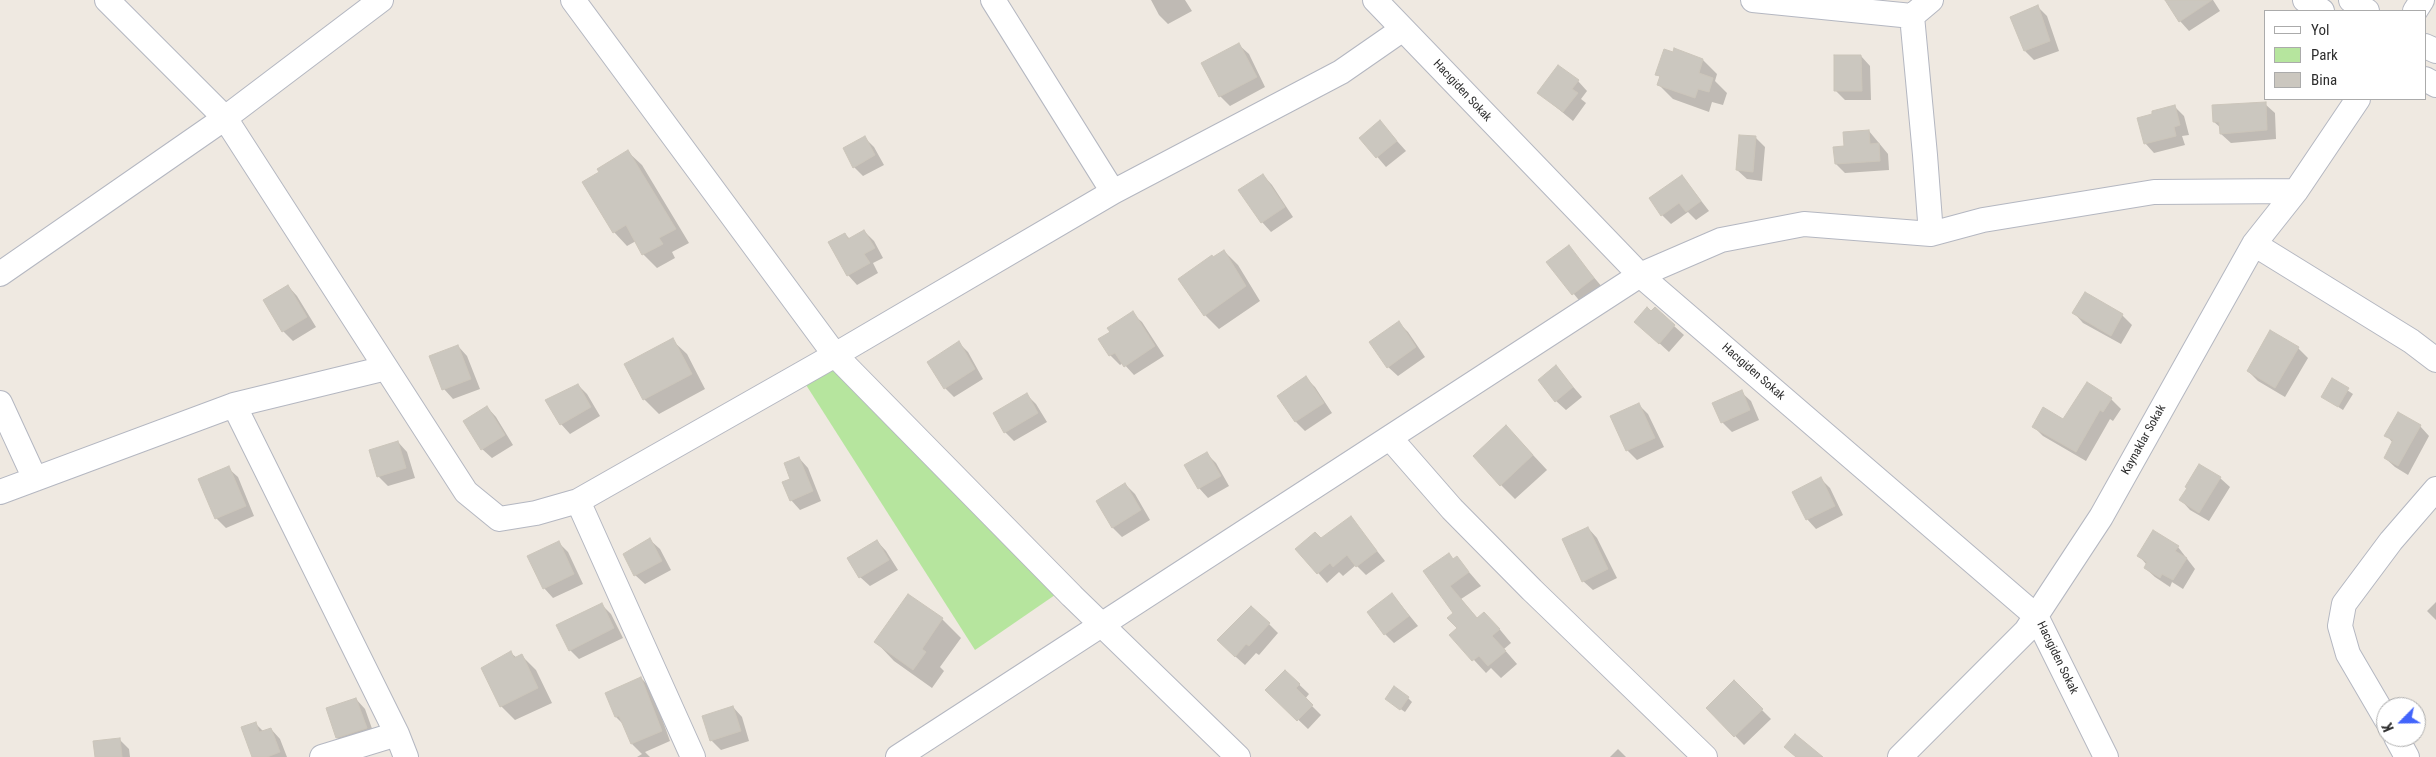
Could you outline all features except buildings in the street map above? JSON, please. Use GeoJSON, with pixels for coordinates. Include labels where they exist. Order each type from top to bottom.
{"type":"FeatureCollection","features":[{"type":"Feature","properties":{"kind":"street"},"geometry":{"type":"LineString","coordinates":[[107,0],[225,118],[466,492],[499,519],[536,513],[578,501],[835,355],[1113,192],[1341,72],[1402,29]]}},
{"type":"Feature","properties":{"kind":"street"},"geometry":{"type":"LineString","coordinates":[[0,274],[225,118],[381,0]]}},
{"type":"Feature","properties":{"kind":"street"},"geometry":{"type":"LineString","coordinates":[[573,0],[835,355],[1072,596],[1104,625],[1187,710],[1238,757]]}},
{"type":"Feature","properties":{"kind":"street"},"geometry":{"type":"LineString","coordinates":[[993,0],[1113,192]]}},
{"type":"Feature","properties":{"kind":"street","name":"Hacıgiden Sokak"},"geometry":{"type":"LineString","coordinates":[[1375,0],[1640,275],[2036,616],[2106,757]]}},
{"type":"Feature","properties":{"kind":"street"},"geometry":{"type":"LineString","coordinates":[[1752,0],[1912,16],[1931,0]]}},
{"type":"Feature","properties":{"kind":"street"},"geometry":{"type":"LineString","coordinates":[[2305,0],[2320,10]]}},
{"type":"Feature","properties":{"kind":"street"},"geometry":{"type":"LineString","coordinates":[[2351,0],[2366,10]]}},
{"type":"Feature","properties":{"kind":"street"},"geometry":{"type":"LineString","coordinates":[[1912,16],[1926,155],[1931,234]]}},
{"type":"Feature","properties":{"kind":"street","name":"Kaynaklar Sokak"},"geometry":{"type":"LineString","coordinates":[[1900,757],[2020,638],[2036,616],[2102,518],[2254,244],[2296,191],[2357,100]]}},
{"type":"Feature","properties":{"kind":"street"},"geometry":{"type":"LineString","coordinates":[[898,757],[1104,625],[1640,275],[1721,240],[1804,224],[1931,234],[1983,220],[2154,192],[2296,191]]}},
{"type":"Feature","properties":{"kind":"street"},"geometry":{"type":"LineString","coordinates":[[2254,244],[2412,341],[2436,360]]}},
{"type":"Feature","properties":{"kind":"street"},"geometry":{"type":"LineString","coordinates":[[0,492],[234,405],[386,368]]}},
{"type":"Feature","properties":{"kind":"street"},"geometry":{"type":"LineString","coordinates":[[0,403],[34,479]]}},
{"type":"Feature","properties":{"kind":"street"},"geometry":{"type":"LineString","coordinates":[[234,405],[406,757]]}},
{"type":"Feature","properties":{"kind":"street"},"geometry":{"type":"LineString","coordinates":[[1390,438],[1452,509],[1526,584],[1705,757]]}},
{"type":"Feature","properties":{"kind":"street"},"geometry":{"type":"LineString","coordinates":[[2376,703],[2348,654],[2340,626],[2344,604],[2391,541],[2436,489]]}},
{"type":"Feature","properties":{"kind":"street"},"geometry":{"type":"LineString","coordinates":[[578,501],[693,757]]}},
{"type":"Feature","properties":{"kind":"street"},"geometry":{"type":"LineString","coordinates":[[322,757],[396,734]]}},
{"type":"Feature","properties":{"kind":"green space"},"geometry":{"type":"Polygon","coordinates":[[[839,365],[1055,595],[975,650],[801,377],[839,365]]]}}]}
